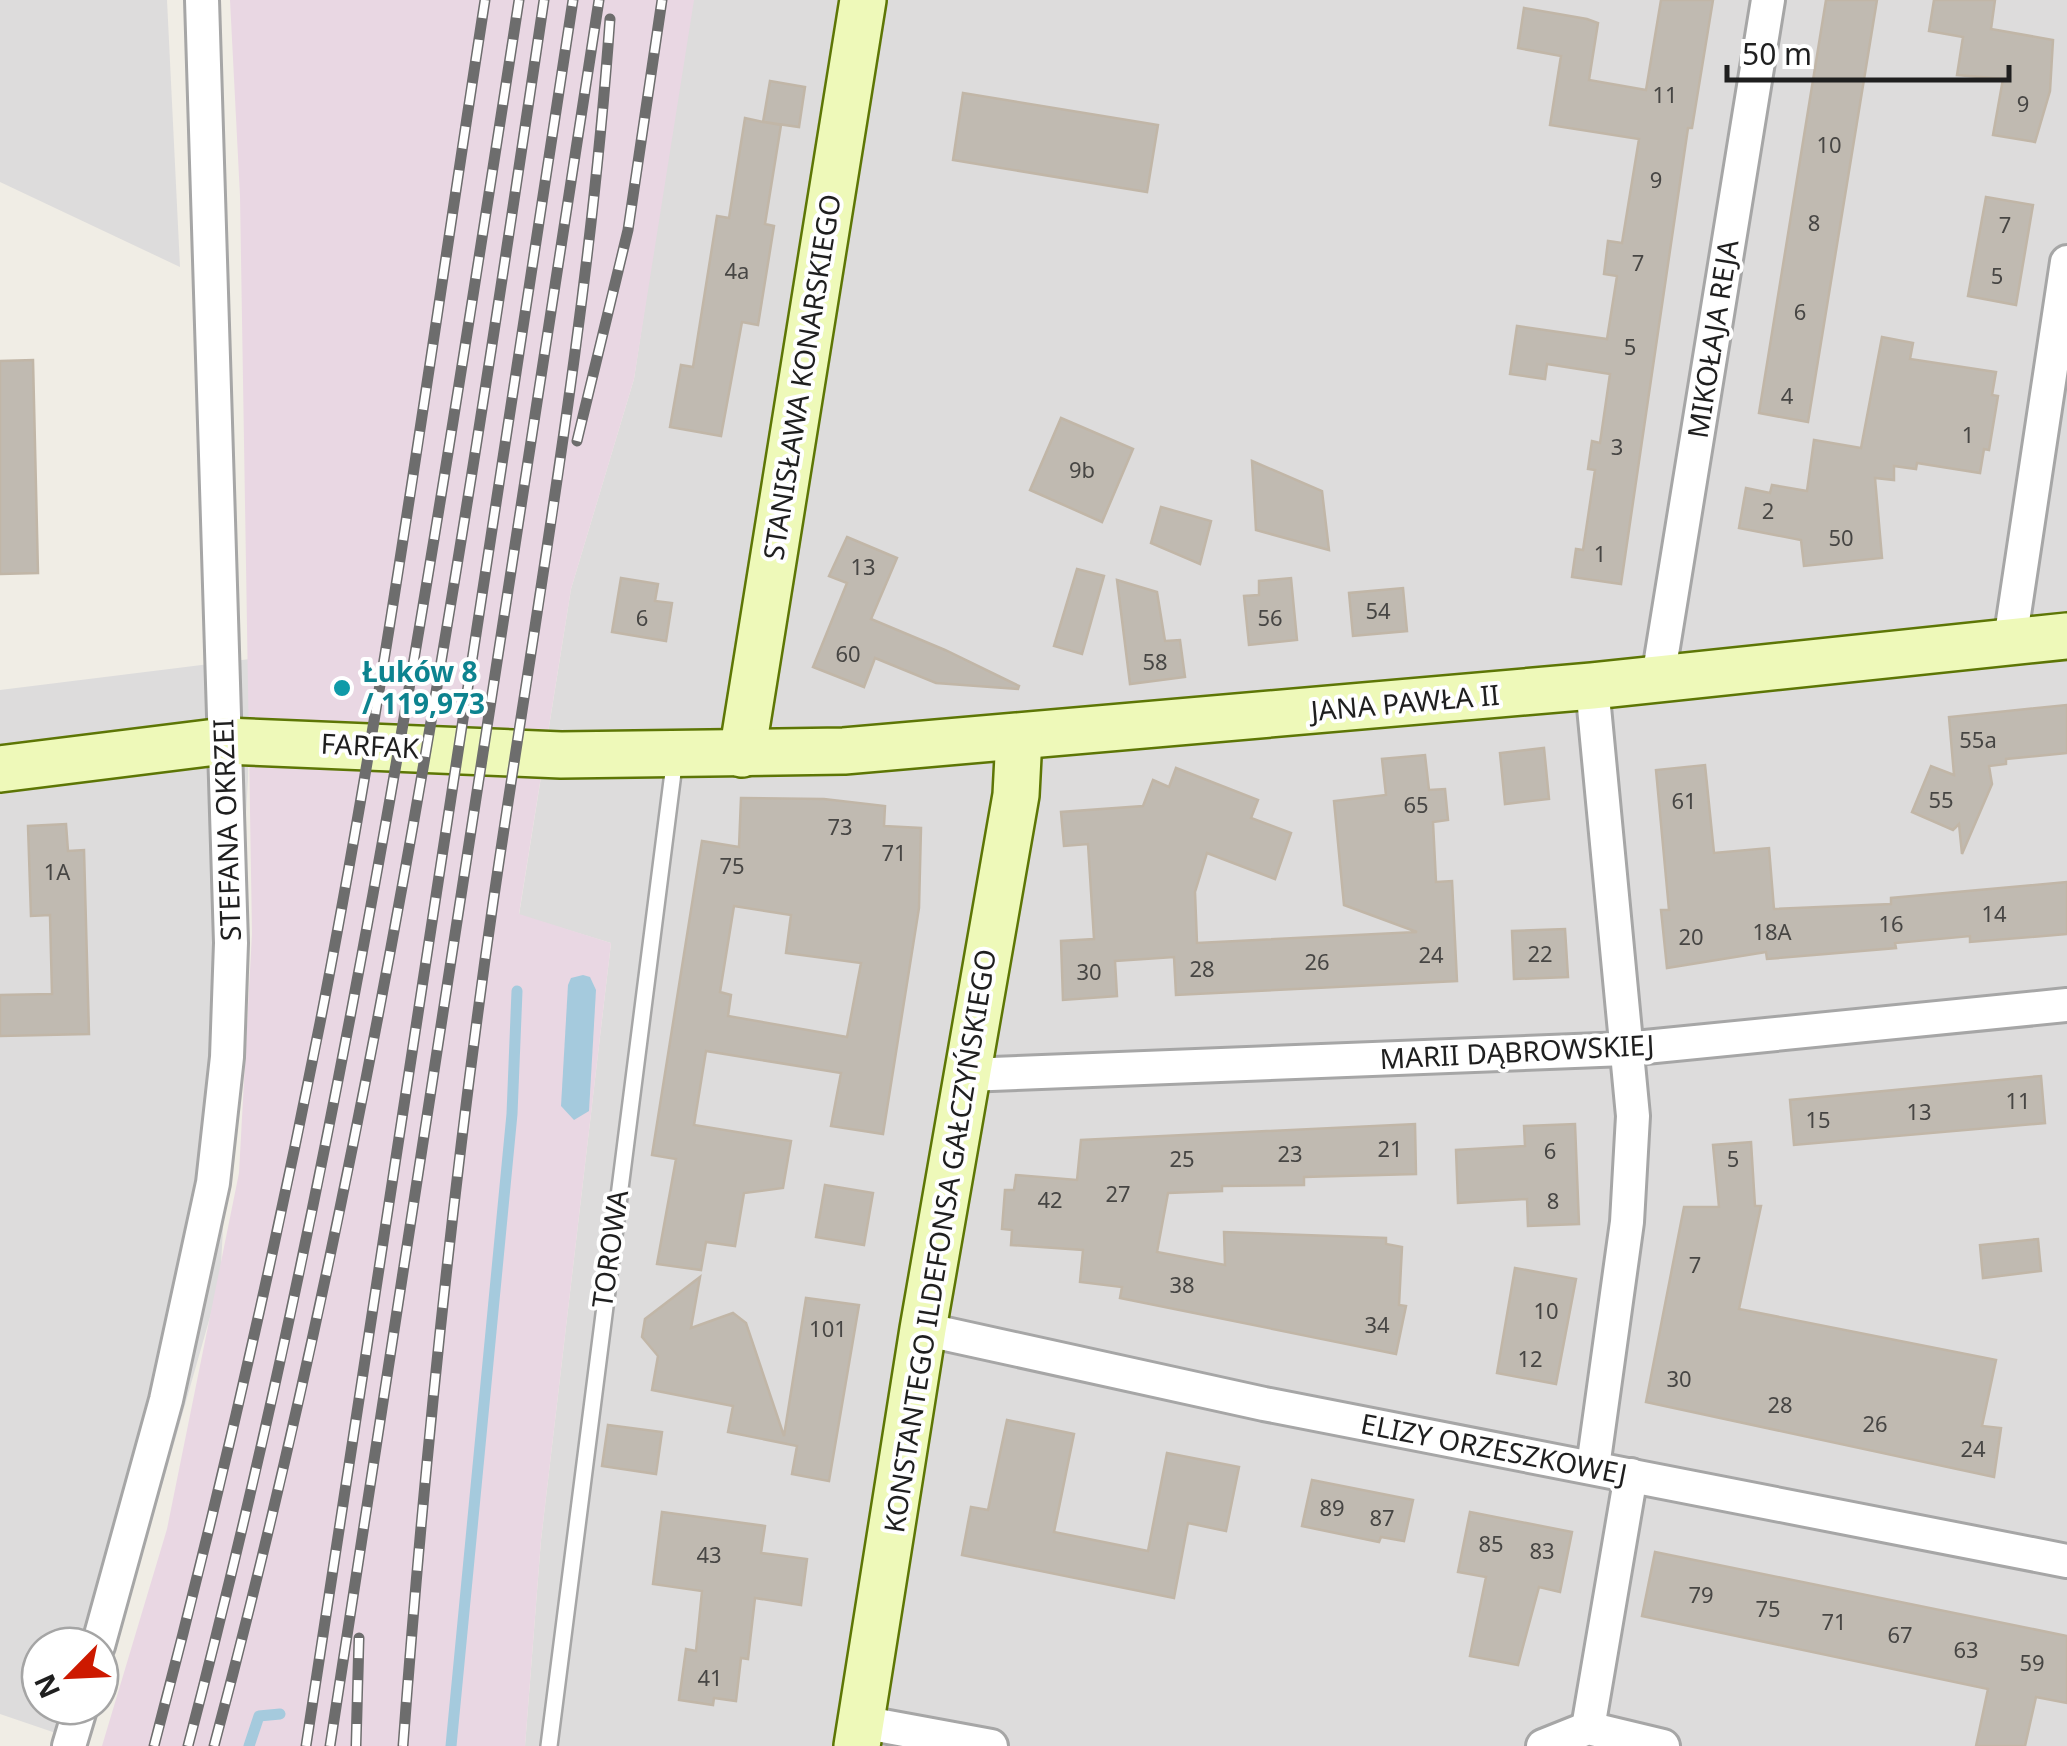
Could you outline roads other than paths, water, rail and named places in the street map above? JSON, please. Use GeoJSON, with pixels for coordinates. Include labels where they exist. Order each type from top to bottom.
{"type":"FeatureCollection","features":[{"type":"Feature","properties":{"kind":"street","name":"STEFANA OKRZEI"},"geometry":{"type":"LineString","coordinates":[[104,1626],[166,1400],[213,1183],[227,1056],[232,943],[202,0]]}},
{"type":"Feature","properties":{"kind":"street","name":"STANISŁAWA KONARSKIEGO"},"geometry":{"type":"LineString","coordinates":[[742,754],[863,0]]}},
{"type":"Feature","properties":{"kind":"street","name":"MIKOŁAJA REJA"},"geometry":{"type":"LineString","coordinates":[[1658,678],[1768,0]]}},
{"type":"Feature","properties":{"kind":"street"},"geometry":{"type":"LineString","coordinates":[[2010,641],[2067,262]]}},
{"type":"Feature","properties":{"kind":"street","name":"JANA PAWŁA II"},"geometry":{"type":"LineString","coordinates":[[742,754],[844,752],[1592,686],[2067,636]]}},
{"type":"Feature","properties":{"kind":"street"},"geometry":{"type":"LineString","coordinates":[[1592,686],[1634,1116],[1626,1222],[1593,1467]]}},
{"type":"Feature","properties":{"kind":"street","name":"KONSTANTEGO ILDEFONSA GAŁCZYŃSKIEGO"},"geometry":{"type":"LineString","coordinates":[[859,1734],[923,1329],[1016,795],[1019,736]]}},
{"type":"Feature","properties":{"kind":"street","name":"FARFAK"},"geometry":{"type":"LineString","coordinates":[[0,770],[224,741],[561,755],[742,754]]}},
{"type":"Feature","properties":{"kind":"street","name":"MARII DĄBROWSKIEJ"},"geometry":{"type":"LineString","coordinates":[[966,1075],[1625,1050],[2067,1005]]}},
{"type":"Feature","properties":{"kind":"street","name":"ELIZY ORZESZKOWEJ"},"geometry":{"type":"LineString","coordinates":[[923,1329],[1264,1404],[2067,1561]]}},
{"type":"Feature","properties":{"kind":"street"},"geometry":{"type":"LineString","coordinates":[[1588,1728],[1631,1475]]}},
{"type":"Feature","properties":{"kind":"street"},"geometry":{"type":"LineString","coordinates":[[1543,1746],[1588,1728],[1663,1746]]}},
{"type":"Feature","properties":{"kind":"street"},"geometry":{"type":"LineString","coordinates":[[859,1734],[991,1746]]}},
{"type":"Feature","properties":{"kind":"lane","name":"TOROWA"},"geometry":{"type":"LineString","coordinates":[[550,1746],[675,753]]}},
{"type":"Feature","properties":{"kind":"water"},"geometry":{"type":"Polygon","coordinates":[[[590,977],[596,990],[589,1111],[574,1120],[561,1106],[568,985],[571,978],[590,977]]]}},
{"type":"Feature","properties":{"kind":"waterway"},"geometry":{"type":"LineString","coordinates":[[451,1746],[512,1114],[517,991]]}},
{"type":"Feature","properties":{"kind":"waterway"},"geometry":{"type":"LineString","coordinates":[[249,1746],[259,1716],[280,1714]]}},
{"type":"Feature","properties":{"kind":"railway"},"geometry":{"type":"LineString","coordinates":[[154,1746],[243,1386],[320,1023],[387,640],[485,0]]}},
{"type":"Feature","properties":{"kind":"railway"},"geometry":{"type":"LineString","coordinates":[[188,1746],[242,1530],[335,1095],[414,659],[519,0]]}},
{"type":"Feature","properties":{"kind":"railway"},"geometry":{"type":"LineString","coordinates":[[214,1746],[269,1530],[363,1096],[442,659],[544,0]]}},
{"type":"Feature","properties":{"kind":"railway"},"geometry":{"type":"LineString","coordinates":[[306,1746],[573,0]]}},
{"type":"Feature","properties":{"kind":"railway"},"geometry":{"type":"LineString","coordinates":[[330,1746],[599,0]]}},
{"type":"Feature","properties":{"kind":"railway"},"geometry":{"type":"LineString","coordinates":[[577,441],[628,230],[662,0]]}},
{"type":"Feature","properties":{"kind":"railway"},"geometry":{"type":"LineString","coordinates":[[403,1746],[452,1218],[493,903],[575,352],[610,19]]}},
{"type":"Feature","properties":{"kind":"railway"},"geometry":{"type":"LineString","coordinates":[[356,1746],[359,1638]]}},
{"type":"Feature","properties":{"kind":"place","name":"Łuków 8 / 119,973"},"geometry":{"type":"Point","coordinates":[342,688]}}]}
